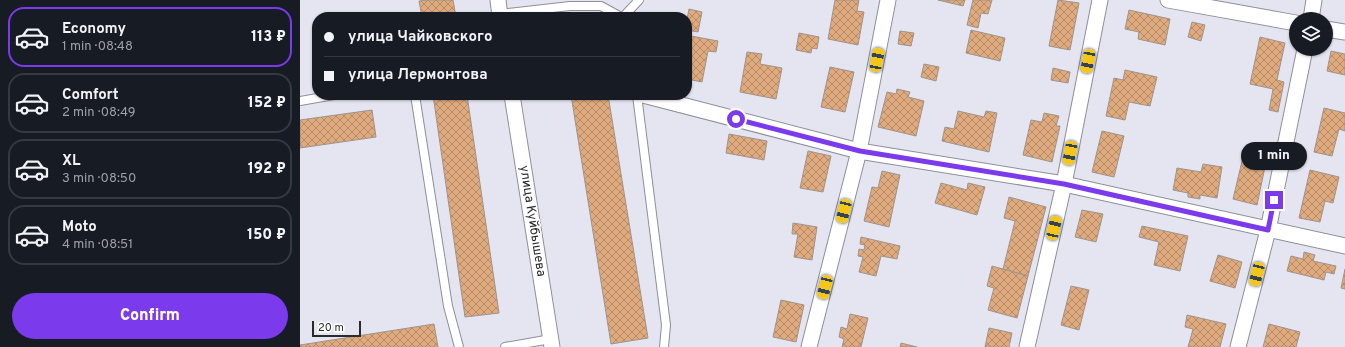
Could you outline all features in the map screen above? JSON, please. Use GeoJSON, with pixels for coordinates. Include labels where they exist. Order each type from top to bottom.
{"type":"FeatureCollection","features":[{"type":"Feature","properties":{"kind":"street"},"geometry":{"type":"LineString","coordinates":[[809,347],[860,151],[888,0]]}},
{"type":"Feature","properties":{"kind":"street"},"geometry":{"type":"LineString","coordinates":[[1027,347],[1064,184],[1100,0]]}},
{"type":"Feature","properties":{"kind":"street"},"geometry":{"type":"LineString","coordinates":[[1168,0],[1289,22]]}},
{"type":"Feature","properties":{"kind":"street"},"geometry":{"type":"LineString","coordinates":[[1312,12],[1314,0]]}},
{"type":"Feature","properties":{"kind":"street"},"geometry":{"type":"LineString","coordinates":[[1333,29],[1345,32]]}},
{"type":"Feature","properties":{"kind":"street"},"geometry":{"type":"LineString","coordinates":[[1238,347],[1268,230],[1304,56]]}},
{"type":"Feature","properties":{"kind":"street","name":"улица Куйбышева"},"geometry":{"type":"LineString","coordinates":[[513,100],[551,343]]}},
{"type":"Feature","properties":{"kind":"street"},"geometry":{"type":"LineString","coordinates":[[662,100],[860,151],[1064,184],[1345,246]]}},
{"type":"Feature","properties":{"kind":"lane"},"geometry":{"type":"LineString","coordinates":[[627,12],[638,0]]}},
{"type":"Feature","properties":{"kind":"lane"},"geometry":{"type":"LineString","coordinates":[[499,10],[570,6],[601,6],[612,12]]}},
{"type":"Feature","properties":{"kind":"lane"},"geometry":{"type":"LineString","coordinates":[[300,101],[312,99]]}},
{"type":"Feature","properties":{"kind":"lane"},"geometry":{"type":"LineString","coordinates":[[416,100],[448,306],[458,347]]}},
{"type":"Feature","properties":{"kind":"lane"},"geometry":{"type":"LineString","coordinates":[[638,100],[666,325],[664,347]]}},
{"type":"Feature","properties":{"kind":"lane"},"geometry":{"type":"LineString","coordinates":[[505,347],[551,343]]}},
{"type":"Feature","properties":{"kind":"building"},"geometry":{"type":"Polygon","coordinates":[[[453,0],[455,12],[421,12],[419,1],[453,0]]]}},
{"type":"Feature","properties":{"kind":"building"},"geometry":{"type":"Polygon","coordinates":[[[835,0],[859,0],[857,11],[864,12],[858,45],[828,39],[835,0]]]}},
{"type":"Feature","properties":{"kind":"building"},"geometry":{"type":"Polygon","coordinates":[[[938,0],[965,0],[963,6],[938,0]]]}},
{"type":"Feature","properties":{"kind":"building"},"geometry":{"type":"Polygon","coordinates":[[[973,0],[992,0],[988,14],[981,13],[978,28],[967,25],[973,0]]]}},
{"type":"Feature","properties":{"kind":"building"},"geometry":{"type":"Polygon","coordinates":[[[1058,0],[1079,3],[1070,50],[1049,46],[1058,0]]]}},
{"type":"Feature","properties":{"kind":"building"},"geometry":{"type":"Polygon","coordinates":[[[689,9],[702,12],[698,32],[692,31],[692,12],[688,12],[689,9]]]}},
{"type":"Feature","properties":{"kind":"building"},"geometry":{"type":"Polygon","coordinates":[[[1129,10],[1170,19],[1165,45],[1138,39],[1139,32],[1125,29],[1129,10]]]}},
{"type":"Feature","properties":{"kind":"building"},"geometry":{"type":"Polygon","coordinates":[[[1192,22],[1205,25],[1201,41],[1188,37],[1192,22]]]}},
{"type":"Feature","properties":{"kind":"building"},"geometry":{"type":"Polygon","coordinates":[[[971,30],[1005,38],[1000,61],[966,53],[971,30]]]}},
{"type":"Feature","properties":{"kind":"building"},"geometry":{"type":"Polygon","coordinates":[[[900,31],[914,33],[911,46],[898,44],[900,31]]]}},
{"type":"Feature","properties":{"kind":"building"},"geometry":{"type":"Polygon","coordinates":[[[799,33],[819,37],[817,49],[812,48],[811,53],[796,50],[799,33]]]}},
{"type":"Feature","properties":{"kind":"building"},"geometry":{"type":"Polygon","coordinates":[[[692,36],[718,41],[716,52],[708,51],[702,82],[692,80],[692,36]]]}},
{"type":"Feature","properties":{"kind":"building"},"geometry":{"type":"Polygon","coordinates":[[[1260,37],[1285,43],[1277,80],[1284,82],[1278,112],[1269,110],[1273,89],[1250,84],[1260,37]]]}},
{"type":"Feature","properties":{"kind":"building"},"geometry":{"type":"Polygon","coordinates":[[[1333,51],[1345,54],[1345,75],[1327,71],[1330,56],[1333,56],[1333,51]]]}},
{"type":"Feature","properties":{"kind":"building"},"geometry":{"type":"Polygon","coordinates":[[[747,52],[762,54],[760,64],[782,68],[776,99],[740,92],[747,52]]]}},
{"type":"Feature","properties":{"kind":"building"},"geometry":{"type":"Polygon","coordinates":[[[924,64],[939,67],[936,81],[921,77],[924,64]]]}},
{"type":"Feature","properties":{"kind":"building"},"geometry":{"type":"Polygon","coordinates":[[[830,67],[854,72],[845,112],[821,107],[830,67]]]}},
{"type":"Feature","properties":{"kind":"building"},"geometry":{"type":"Polygon","coordinates":[[[1053,68],[1070,72],[1068,83],[1051,80],[1053,68]]]}},
{"type":"Feature","properties":{"kind":"building"},"geometry":{"type":"Polygon","coordinates":[[[1125,70],[1157,77],[1150,106],[1129,102],[1125,120],[1106,116],[1114,78],[1123,80],[1125,70]]]}},
{"type":"Feature","properties":{"kind":"building"},"geometry":{"type":"Polygon","coordinates":[[[897,89],[910,92],[908,97],[924,101],[916,136],[878,127],[887,92],[896,94],[897,89]]]}},
{"type":"Feature","properties":{"kind":"building"},"geometry":{"type":"Polygon","coordinates":[[[434,100],[468,100],[499,313],[465,317],[434,100]]]}},
{"type":"Feature","properties":{"kind":"building"},"geometry":{"type":"Polygon","coordinates":[[[572,100],[609,100],[648,338],[611,344],[572,100]]]}},
{"type":"Feature","properties":{"kind":"building"},"geometry":{"type":"Polygon","coordinates":[[[1324,108],[1345,113],[1345,131],[1339,129],[1332,156],[1314,152],[1324,108]]]}},
{"type":"Feature","properties":{"kind":"building"},"geometry":{"type":"Polygon","coordinates":[[[372,110],[376,137],[300,148],[300,120],[372,110]]]}},
{"type":"Feature","properties":{"kind":"building"},"geometry":{"type":"Polygon","coordinates":[[[958,111],[984,117],[986,111],[997,113],[989,152],[942,141],[945,127],[954,129],[958,111]]]}},
{"type":"Feature","properties":{"kind":"building"},"geometry":{"type":"Polygon","coordinates":[[[1044,113],[1059,116],[1056,126],[1060,126],[1052,162],[1023,155],[1031,120],[1042,122],[1044,113]]]}},
{"type":"Feature","properties":{"kind":"building"},"geometry":{"type":"Polygon","coordinates":[[[1102,131],[1124,136],[1114,177],[1092,172],[1102,131]]]}},
{"type":"Feature","properties":{"kind":"building"},"geometry":{"type":"Polygon","coordinates":[[[729,134],[767,141],[764,160],[726,153],[729,134]]]}},
{"type":"Feature","properties":{"kind":"building"},"geometry":{"type":"Polygon","coordinates":[[[808,151],[831,156],[823,192],[800,188],[808,151]]]}},
{"type":"Feature","properties":{"kind":"building"},"geometry":{"type":"Polygon","coordinates":[[[1243,157],[1266,162],[1257,205],[1233,199],[1243,157]]]}},
{"type":"Feature","properties":{"kind":"building"},"geometry":{"type":"Polygon","coordinates":[[[1203,164],[1222,167],[1217,198],[1200,195],[1200,199],[1188,197],[1188,193],[1173,190],[1177,168],[1201,172],[1203,164]]]}},
{"type":"Feature","properties":{"kind":"building"},"geometry":{"type":"Polygon","coordinates":[[[1310,170],[1339,177],[1333,203],[1325,201],[1320,222],[1299,218],[1310,170]]]}},
{"type":"Feature","properties":{"kind":"building"},"geometry":{"type":"Polygon","coordinates":[[[882,171],[900,175],[889,227],[864,221],[872,187],[878,188],[882,171]]]}},
{"type":"Feature","properties":{"kind":"building"},"geometry":{"type":"Polygon","coordinates":[[[941,183],[967,190],[968,183],[985,187],[977,215],[935,203],[941,183]]]}},
{"type":"Feature","properties":{"kind":"building"},"geometry":{"type":"Polygon","coordinates":[[[1009,197],[1046,207],[1028,276],[1003,269],[1015,221],[1004,218],[1009,197]]]}},
{"type":"Feature","properties":{"kind":"building"},"geometry":{"type":"Polygon","coordinates":[[[1082,210],[1103,214],[1096,242],[1075,237],[1082,210]]]}},
{"type":"Feature","properties":{"kind":"building"},"geometry":{"type":"Polygon","coordinates":[[[793,223],[817,227],[812,260],[794,257],[798,234],[792,234],[793,223]]]}},
{"type":"Feature","properties":{"kind":"building"},"geometry":{"type":"Polygon","coordinates":[[[1142,226],[1188,236],[1180,271],[1154,265],[1159,242],[1139,237],[1142,226]]]}},
{"type":"Feature","properties":{"kind":"building"},"geometry":{"type":"Polygon","coordinates":[[[861,237],[900,246],[897,259],[881,256],[876,276],[859,272],[863,257],[858,256],[859,249],[864,250],[865,245],[860,244],[861,237]]]}},
{"type":"Feature","properties":{"kind":"building"},"geometry":{"type":"Polygon","coordinates":[[[1304,252],[1315,255],[1313,261],[1336,266],[1334,274],[1326,272],[1324,280],[1287,271],[1291,256],[1303,259],[1304,252]]]}},
{"type":"Feature","properties":{"kind":"building"},"geometry":{"type":"Polygon","coordinates":[[[1218,255],[1242,262],[1235,288],[1210,281],[1218,255]]]}},
{"type":"Feature","properties":{"kind":"building"},"geometry":{"type":"Polygon","coordinates":[[[992,266],[1028,276],[1017,318],[988,310],[994,288],[987,286],[992,266]]]}},
{"type":"Feature","properties":{"kind":"building"},"geometry":{"type":"Polygon","coordinates":[[[1345,269],[1345,289],[1341,288],[1345,269]]]}},
{"type":"Feature","properties":{"kind":"building"},"geometry":{"type":"Polygon","coordinates":[[[1071,286],[1089,290],[1079,330],[1061,325],[1071,286]]]}},
{"type":"Feature","properties":{"kind":"building"},"geometry":{"type":"Polygon","coordinates":[[[781,300],[804,305],[796,342],[773,337],[781,300]]]}},
{"type":"Feature","properties":{"kind":"building"},"geometry":{"type":"Polygon","coordinates":[[[850,314],[868,318],[861,347],[842,347],[844,339],[839,337],[841,327],[847,329],[850,314]]]}},
{"type":"Feature","properties":{"kind":"building"},"geometry":{"type":"Polygon","coordinates":[[[1187,315],[1226,324],[1220,347],[1188,347],[1193,329],[1185,327],[1187,315]]]}},
{"type":"Feature","properties":{"kind":"building"},"geometry":{"type":"Polygon","coordinates":[[[434,324],[438,347],[300,347],[300,345],[434,324]]]}},
{"type":"Feature","properties":{"kind":"building"},"geometry":{"type":"Polygon","coordinates":[[[1269,324],[1300,332],[1296,347],[1263,347],[1269,324]]]}},
{"type":"Feature","properties":{"kind":"building"},"geometry":{"type":"Polygon","coordinates":[[[989,328],[1012,333],[1009,347],[985,347],[989,328]]]}},
{"type":"Feature","properties":{"kind":"building"},"geometry":{"type":"Polygon","coordinates":[[[901,343],[917,347],[900,347],[901,343]]]}},
{"type":"Feature","properties":{"kind":"route"},"geometry":{"type":"LineString","coordinates":[[736,119],[860,151],[1064,184],[1268,230],[1274,200]]}}]}
